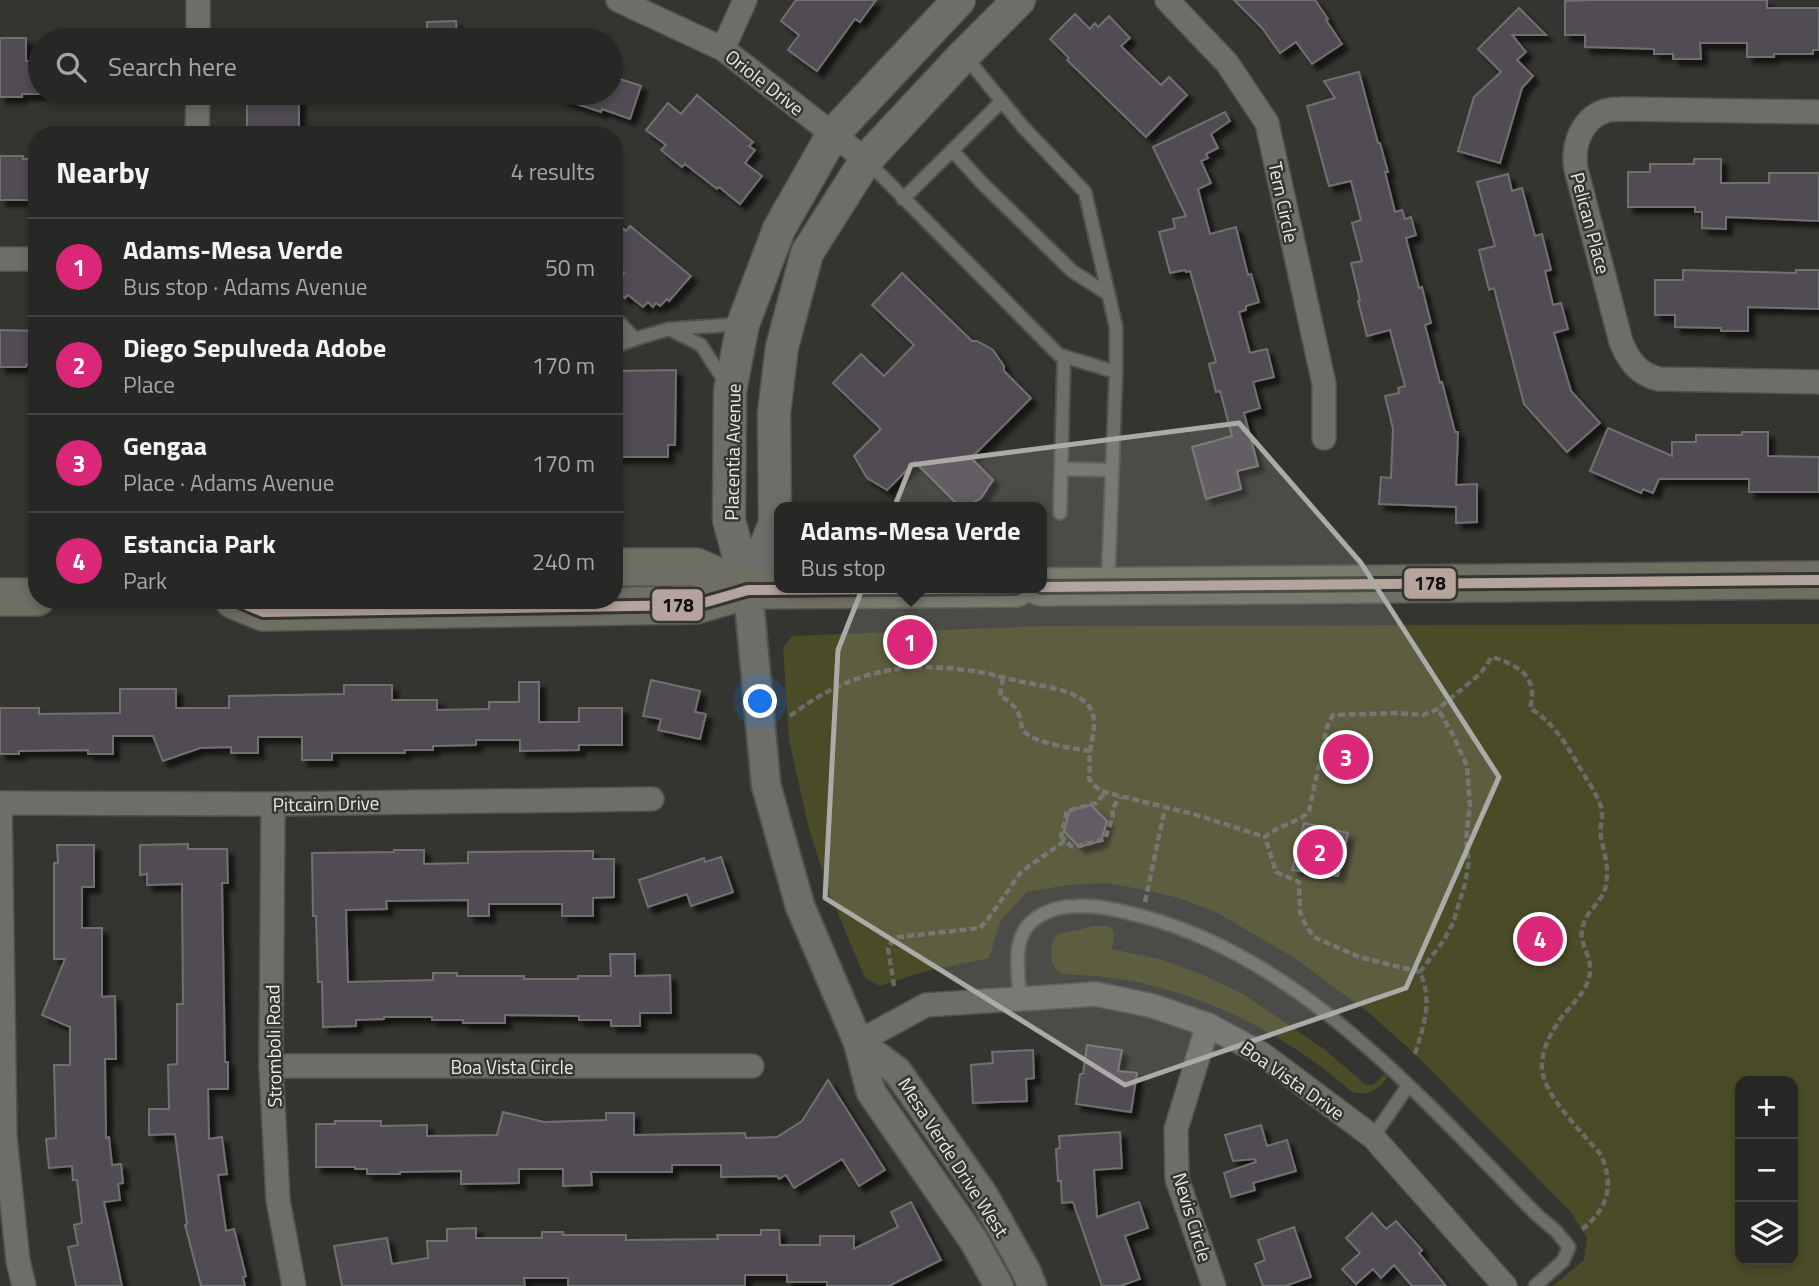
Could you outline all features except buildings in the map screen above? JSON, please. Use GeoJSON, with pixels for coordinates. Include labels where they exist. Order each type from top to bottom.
{"type":"FeatureCollection","features":[{"type":"Feature","properties":{"kind":"main road","name":"Placentia Avenue"},"geometry":{"type":"LineString","coordinates":[[748,590],[729,520],[730,391],[743,324],[779,229],[833,134],[959,0]]}},
{"type":"Feature","properties":{"kind":"main road"},"geometry":{"type":"LineString","coordinates":[[775,502],[774,413],[782,347],[807,253],[866,160],[1019,0]]}},
{"type":"Feature","properties":{"kind":"main road"},"geometry":{"type":"LineString","coordinates":[[748,590],[774,525]]}},
{"type":"Feature","properties":{"kind":"main road"},"geometry":{"type":"LineString","coordinates":[[623,567],[696,567],[748,590]]}},
{"type":"Feature","properties":{"kind":"main road"},"geometry":{"type":"LineString","coordinates":[[1047,587],[1819,580]]}},
{"type":"Feature","properties":{"kind":"main road"},"geometry":{"type":"LineString","coordinates":[[623,607],[696,605],[748,590],[774,590]]}},
{"type":"Feature","properties":{"kind":"main road"},"geometry":{"type":"LineString","coordinates":[[0,597],[28,597]]}},
{"type":"Feature","properties":{"kind":"main road"},"geometry":{"type":"LineString","coordinates":[[256,609],[263,612],[473,609]]}},
{"type":"Feature","properties":{"kind":"street"},"geometry":{"type":"LineString","coordinates":[[198,0],[198,28]]}},
{"type":"Feature","properties":{"kind":"street","name":"Oriole Drive"},"geometry":{"type":"LineString","coordinates":[[618,0],[723,48],[866,160]]}},
{"type":"Feature","properties":{"kind":"street"},"geometry":{"type":"LineString","coordinates":[[723,48],[745,0]]}},
{"type":"Feature","properties":{"kind":"street","name":"Tern Circle"},"geometry":{"type":"LineString","coordinates":[[1167,0],[1227,62],[1267,123],[1324,384],[1324,438]]}},
{"type":"Feature","properties":{"kind":"street"},"geometry":{"type":"LineString","coordinates":[[197,126],[198,105]]}},
{"type":"Feature","properties":{"kind":"street","name":"Pelican Place"},"geometry":{"type":"LineString","coordinates":[[1819,112],[1605,111],[1594,117],[1582,130],[1575,149],[1576,169],[1621,342],[1629,359],[1639,371],[1653,377],[1695,380],[1819,382]]}},
{"type":"Feature","properties":{"kind":"street"},"geometry":{"type":"LineString","coordinates":[[0,260],[28,259]]}},
{"type":"Feature","properties":{"kind":"street","name":"Mesa Verde Drive West"},"geometry":{"type":"LineString","coordinates":[[748,590],[766,785],[800,906],[858,1042],[871,1092],[974,1241],[998,1286]]}},
{"type":"Feature","properties":{"kind":"street","name":"Pitcairn Drive"},"geometry":{"type":"LineString","coordinates":[[0,803],[273,804],[652,799]]}},
{"type":"Feature","properties":{"kind":"street"},"geometry":{"type":"LineString","coordinates":[[0,803],[5,1137],[18,1261],[24,1286]]}},
{"type":"Feature","properties":{"kind":"street","name":"Stromboli Road"},"geometry":{"type":"LineString","coordinates":[[273,804],[271,1066],[278,1200],[294,1286]]}},
{"type":"Feature","properties":{"kind":"street","name":"Boa Vista Drive"},"geometry":{"type":"LineString","coordinates":[[858,1042],[926,1005],[1096,994],[1153,1006],[1208,1025],[1262,1054],[1373,1137],[1505,1286]]}},
{"type":"Feature","properties":{"kind":"street","name":"Nevis Circle"},"geometry":{"type":"LineString","coordinates":[[1208,1025],[1176,1129],[1177,1179],[1214,1286]]}},
{"type":"Feature","properties":{"kind":"street","name":"Mesa Verde Drive West"},"geometry":{"type":"LineString","coordinates":[[858,1042],[897,1071],[984,1196],[1029,1278]]}},
{"type":"Feature","properties":{"kind":"street","name":"Boa Vista Circle"},"geometry":{"type":"LineString","coordinates":[[271,1066],[752,1066]]}},
{"type":"Feature","properties":{"kind":"street"},"geometry":{"type":"LineString","coordinates":[[998,1286],[1029,1278]]}},
{"type":"Feature","properties":{"kind":"lane"},"geometry":{"type":"LineString","coordinates":[[964,55],[1023,127],[1085,192],[1116,327],[1108,586]]}},
{"type":"Feature","properties":{"kind":"lane"},"geometry":{"type":"LineString","coordinates":[[903,199],[1002,101]]}},
{"type":"Feature","properties":{"kind":"lane"},"geometry":{"type":"LineString","coordinates":[[952,150],[1072,271],[1108,294]]}},
{"type":"Feature","properties":{"kind":"lane"},"geometry":{"type":"LineString","coordinates":[[866,160],[1059,355],[1116,372]]}},
{"type":"Feature","properties":{"kind":"lane"},"geometry":{"type":"LineString","coordinates":[[623,344],[669,329],[743,324]]}},
{"type":"Feature","properties":{"kind":"lane"},"geometry":{"type":"LineString","coordinates":[[623,326],[635,339]]}},
{"type":"Feature","properties":{"kind":"lane"},"geometry":{"type":"LineString","coordinates":[[669,329],[701,345],[730,391]]}},
{"type":"Feature","properties":{"kind":"lane"},"geometry":{"type":"LineString","coordinates":[[1060,513],[1064,356]]}},
{"type":"Feature","properties":{"kind":"lane"},"geometry":{"type":"LineString","coordinates":[[1061,469],[1112,470]]}},
{"type":"Feature","properties":{"kind":"lane"},"geometry":{"type":"LineString","coordinates":[[1020,999],[1017,956],[1023,931],[1034,918],[1052,909],[1088,905],[1142,916],[1201,936],[1249,961],[1306,999],[1374,1052],[1556,1231],[1569,1247],[1563,1261],[1535,1286]]}},
{"type":"Feature","properties":{"kind":"lane"},"geometry":{"type":"LineString","coordinates":[[1373,1137],[1409,1086]]}},
{"type":"Feature","properties":{"kind":"path"},"geometry":{"type":"LineString","coordinates":[[1265,837],[1279,827],[1301,819],[1310,811],[1327,727],[1333,715],[1423,715],[1438,709],[1480,674],[1492,657],[1519,669],[1529,679],[1532,691],[1530,708],[1546,720],[1566,744],[1597,797],[1602,813],[1601,837],[1608,873],[1602,898],[1588,912],[1582,926],[1581,935],[1590,957],[1588,981],[1583,992],[1556,1024],[1543,1056],[1541,1070],[1550,1093],[1601,1155],[1606,1166],[1608,1183],[1605,1204],[1580,1231]]}},
{"type":"Feature","properties":{"kind":"path"},"geometry":{"type":"LineString","coordinates":[[790,716],[833,688],[860,677],[890,671],[930,667],[968,670],[1054,688],[1075,695],[1088,705],[1094,730],[1089,779],[1100,791],[1196,815],[1265,837]]}},
{"type":"Feature","properties":{"kind":"path"},"geometry":{"type":"LineString","coordinates":[[1003,678],[1000,696],[1014,706],[1020,715],[1021,728],[1026,734],[1069,749],[1090,751]]}},
{"type":"Feature","properties":{"kind":"path"},"geometry":{"type":"LineString","coordinates":[[1420,971],[1444,940],[1453,923],[1469,861],[1466,840],[1469,805],[1467,766],[1438,709]]}},
{"type":"Feature","properties":{"kind":"path"},"geometry":{"type":"LineString","coordinates":[[894,986],[888,948],[894,939],[980,928],[1021,872],[1063,842],[1061,836],[1067,811],[1096,803],[1105,793]]}},
{"type":"Feature","properties":{"kind":"path"},"geometry":{"type":"LineString","coordinates":[[1061,836],[1075,847],[1105,839],[1113,816],[1112,809],[1120,796]]}},
{"type":"Feature","properties":{"kind":"path"},"geometry":{"type":"LineString","coordinates":[[1142,916],[1165,807]]}},
{"type":"Feature","properties":{"kind":"path"},"geometry":{"type":"LineString","coordinates":[[1265,837],[1276,872],[1299,882],[1300,912],[1314,937],[1359,957],[1420,971]]}},
{"type":"Feature","properties":{"kind":"path"},"geometry":{"type":"LineString","coordinates":[[1415,1054],[1425,1021],[1427,996],[1420,971]]}},
{"type":"Feature","properties":{"kind":"highlighted area"},"geometry":{"type":"Polygon","coordinates":[[[1239,423],[1361,563],[1499,777],[1406,988],[1125,1085],[825,898],[838,650],[911,465],[1239,423]]]}},
{"type":"Feature","properties":{"kind":"green space"},"geometry":{"type":"Polygon","coordinates":[[[1819,624],[1819,1286],[1553,1286],[1584,1260],[1587,1238],[1570,1211],[1415,1054],[1369,1013],[1296,959],[1216,912],[1179,898],[1106,883],[1067,885],[1027,892],[1001,920],[989,958],[926,971],[880,986],[865,978],[831,897],[809,829],[789,740],[783,647],[792,636],[1042,626],[1819,624]]]}},
{"type":"Feature","properties":{"kind":"green space"},"geometry":{"type":"Polygon","coordinates":[[[1108,926],[1112,929],[1112,949],[1163,960],[1243,994],[1324,1049],[1366,1085],[1373,1085],[1385,1074],[1388,1077],[1373,1091],[1352,1092],[1286,1043],[1213,1006],[1140,983],[1109,977],[1066,974],[1057,970],[1051,952],[1053,940],[1058,934],[1108,926]]]}},
{"type":"Feature","properties":{"kind":"transit line","name":"178"},"geometry":{"type":"LineString","coordinates":[[1047,587],[1819,580]]}},
{"type":"Feature","properties":{"kind":"transit line","name":"178"},"geometry":{"type":"LineString","coordinates":[[623,606],[696,605],[748,590],[774,590]]}},
{"type":"Feature","properties":{"kind":"transit line","name":"178"},"geometry":{"type":"LineString","coordinates":[[256,609],[263,612],[449,609]]}},
{"type":"Feature","properties":{"kind":"place","name":"Adams-Mesa Verde"},"geometry":{"type":"Point","coordinates":[910,642]}},
{"type":"Feature","properties":{"kind":"place","name":"Gengaa"},"geometry":{"type":"Point","coordinates":[1346,757]}},
{"type":"Feature","properties":{"kind":"place","name":"Diego Sepulveda Adobe"},"geometry":{"type":"Point","coordinates":[1320,852]}},
{"type":"Feature","properties":{"kind":"place","name":"Estancia Park"},"geometry":{"type":"Point","coordinates":[1540,939]}}]}
